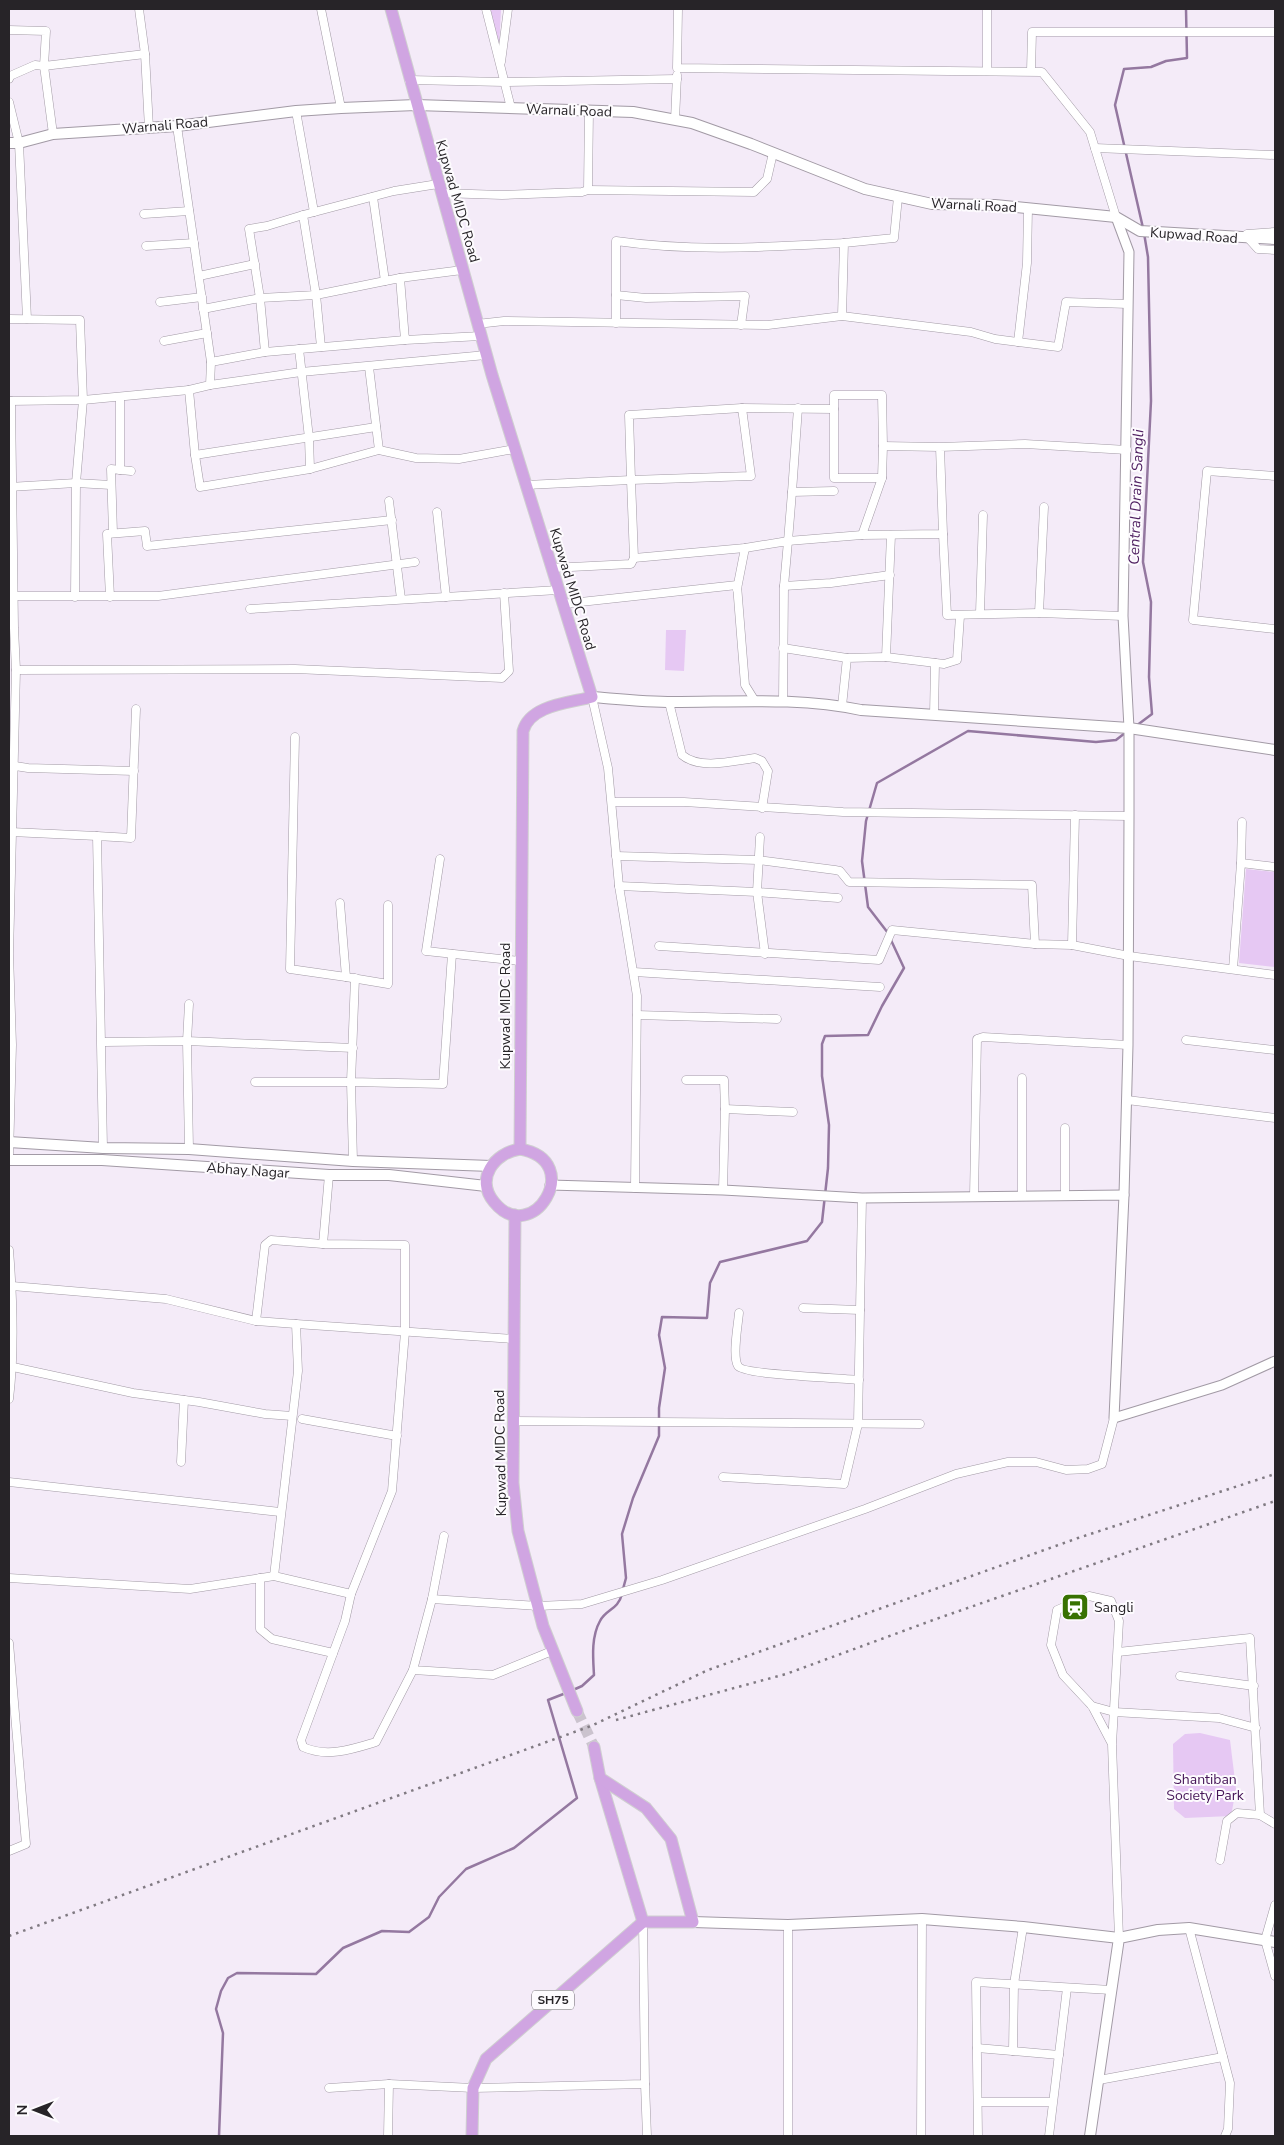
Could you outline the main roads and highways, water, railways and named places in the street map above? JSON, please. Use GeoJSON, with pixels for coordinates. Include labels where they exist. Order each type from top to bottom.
{"type":"FeatureCollection","features":[{"type":"Feature","properties":{"kind":"main road","name":"Kupwad MIDC Road"},"geometry":{"type":"LineString","coordinates":[[391,9],[486,355],[592,697],[538,712],[525,723],[523,731],[520,1149]]}},
{"type":"Feature","properties":{"kind":"main road","name":"Warnali Road"},"geometry":{"type":"LineString","coordinates":[[14,143],[53,134],[177,126],[296,110],[416,105],[633,112],[692,123],[864,189],[932,204],[995,204],[1116,217]]}},
{"type":"Feature","properties":{"kind":"main road","name":"Kupwad Road"},"geometry":{"type":"LineString","coordinates":[[1116,217],[1140,232],[1275,239]]}},
{"type":"Feature","properties":{"kind":"main road"},"geometry":{"type":"LineString","coordinates":[[592,697],[669,702],[783,701],[842,706],[861,710],[1129,728],[1275,750]]}},
{"type":"Feature","properties":{"kind":"main road"},"geometry":{"type":"LineString","coordinates":[[9,1142],[103,1148],[189,1149],[353,1161],[491,1166]]}},
{"type":"Feature","properties":{"kind":"main road"},"geometry":{"type":"LineString","coordinates":[[520,1149],[538,1155],[545,1162],[552,1179],[548,1198],[534,1212],[516,1215],[498,1207],[492,1200],[486,1186],[491,1166],[501,1155],[510,1151],[520,1149]]}},
{"type":"Feature","properties":{"kind":"main road","name":"Abhay Nagar"},"geometry":{"type":"LineString","coordinates":[[9,1160],[102,1160],[329,1175],[390,1175],[486,1186]]}},
{"type":"Feature","properties":{"kind":"main road","name":"Kupwad MIDC Road"},"geometry":{"type":"LineString","coordinates":[[516,1215],[513,1482],[518,1531],[552,1651],[577,1711]]}},
{"type":"Feature","properties":{"kind":"main road"},"geometry":{"type":"LineString","coordinates":[[594,1747],[600,1778],[643,1922],[788,1925],[922,1919],[1024,1927],[1119,1938],[1158,1930],[1189,1928],[1270,1941]]}},
{"type":"Feature","properties":{"kind":"main road"},"geometry":{"type":"LineString","coordinates":[[600,1778],[646,1808],[671,1839],[693,1922]]}},
{"type":"Feature","properties":{"kind":"main road","name":"SH75"},"geometry":{"type":"LineString","coordinates":[[472,2136],[474,2088],[486,2059],[643,1922]]}},
{"type":"Feature","properties":{"kind":"main road"},"geometry":{"type":"LineString","coordinates":[[1090,2136],[1119,1938]]}},
{"type":"Feature","properties":{"kind":"waterway","name":"Central Drain Sangli"},"geometry":{"type":"LineString","coordinates":[[1143,228],[1115,105],[1124,69],[1151,67],[1166,61],[1187,58],[1186,9]]}},
{"type":"Feature","properties":{"kind":"waterway","name":"Central Drain Sangli"},"geometry":{"type":"LineString","coordinates":[[1136,726],[1152,714],[1149,677],[1151,602],[1143,562],[1151,401],[1148,257],[1144,233]]}},
{"type":"Feature","properties":{"kind":"waterway","name":"Central Drain Sangli"},"geometry":{"type":"LineString","coordinates":[[888,933],[868,907],[862,861],[866,821],[877,783],[968,731],[1096,742],[1116,740],[1125,733]]}},
{"type":"Feature","properties":{"kind":"waterway","name":"Central Drain Sangli"},"geometry":{"type":"LineString","coordinates":[[623,1589],[626,1578],[622,1534],[633,1498],[659,1436],[659,1408],[665,1368],[659,1335],[662,1317],[707,1318],[710,1283],[720,1262],[807,1241],[822,1222],[828,1168],[829,1125],[822,1076],[822,1044],[825,1036],[868,1035],[904,968],[890,938]]}},
{"type":"Feature","properties":{"kind":"waterway","name":"Central Drain Sangli"},"geometry":{"type":"LineString","coordinates":[[573,1690],[582,1686],[594,1675],[593,1648],[597,1627],[605,1614],[618,1603],[622,1594]]}},
{"type":"Feature","properties":{"kind":"waterway"},"geometry":{"type":"LineString","coordinates":[[219,2136],[223,2033],[216,2009],[221,1991],[228,1978],[237,1973],[316,1974],[343,1948],[382,1931],[409,1932],[429,1917],[439,1897],[466,1869],[514,1848],[577,1798],[548,1700],[566,1693]]}},
{"type":"Feature","properties":{"kind":"tunnel"},"geometry":{"type":"LineString","coordinates":[[577,1711],[594,1747]]}},
{"type":"Feature","properties":{"kind":"railway"},"geometry":{"type":"LineString","coordinates":[[9,1936],[591,1726],[708,1670],[1078,1538],[1275,1474]]}},
{"type":"Feature","properties":{"kind":"railway"},"geometry":{"type":"LineString","coordinates":[[616,1720],[786,1674],[936,1619],[1275,1501]]}},
{"type":"Feature","properties":{"kind":"place","name":"Sangli"},"geometry":{"type":"Point","coordinates":[1075,1607]}},
{"type":"Feature","properties":{"kind":"park label","name":"Shantiban Society Park"},"geometry":{"type":"Point","coordinates":[1205,1788]}}]}
